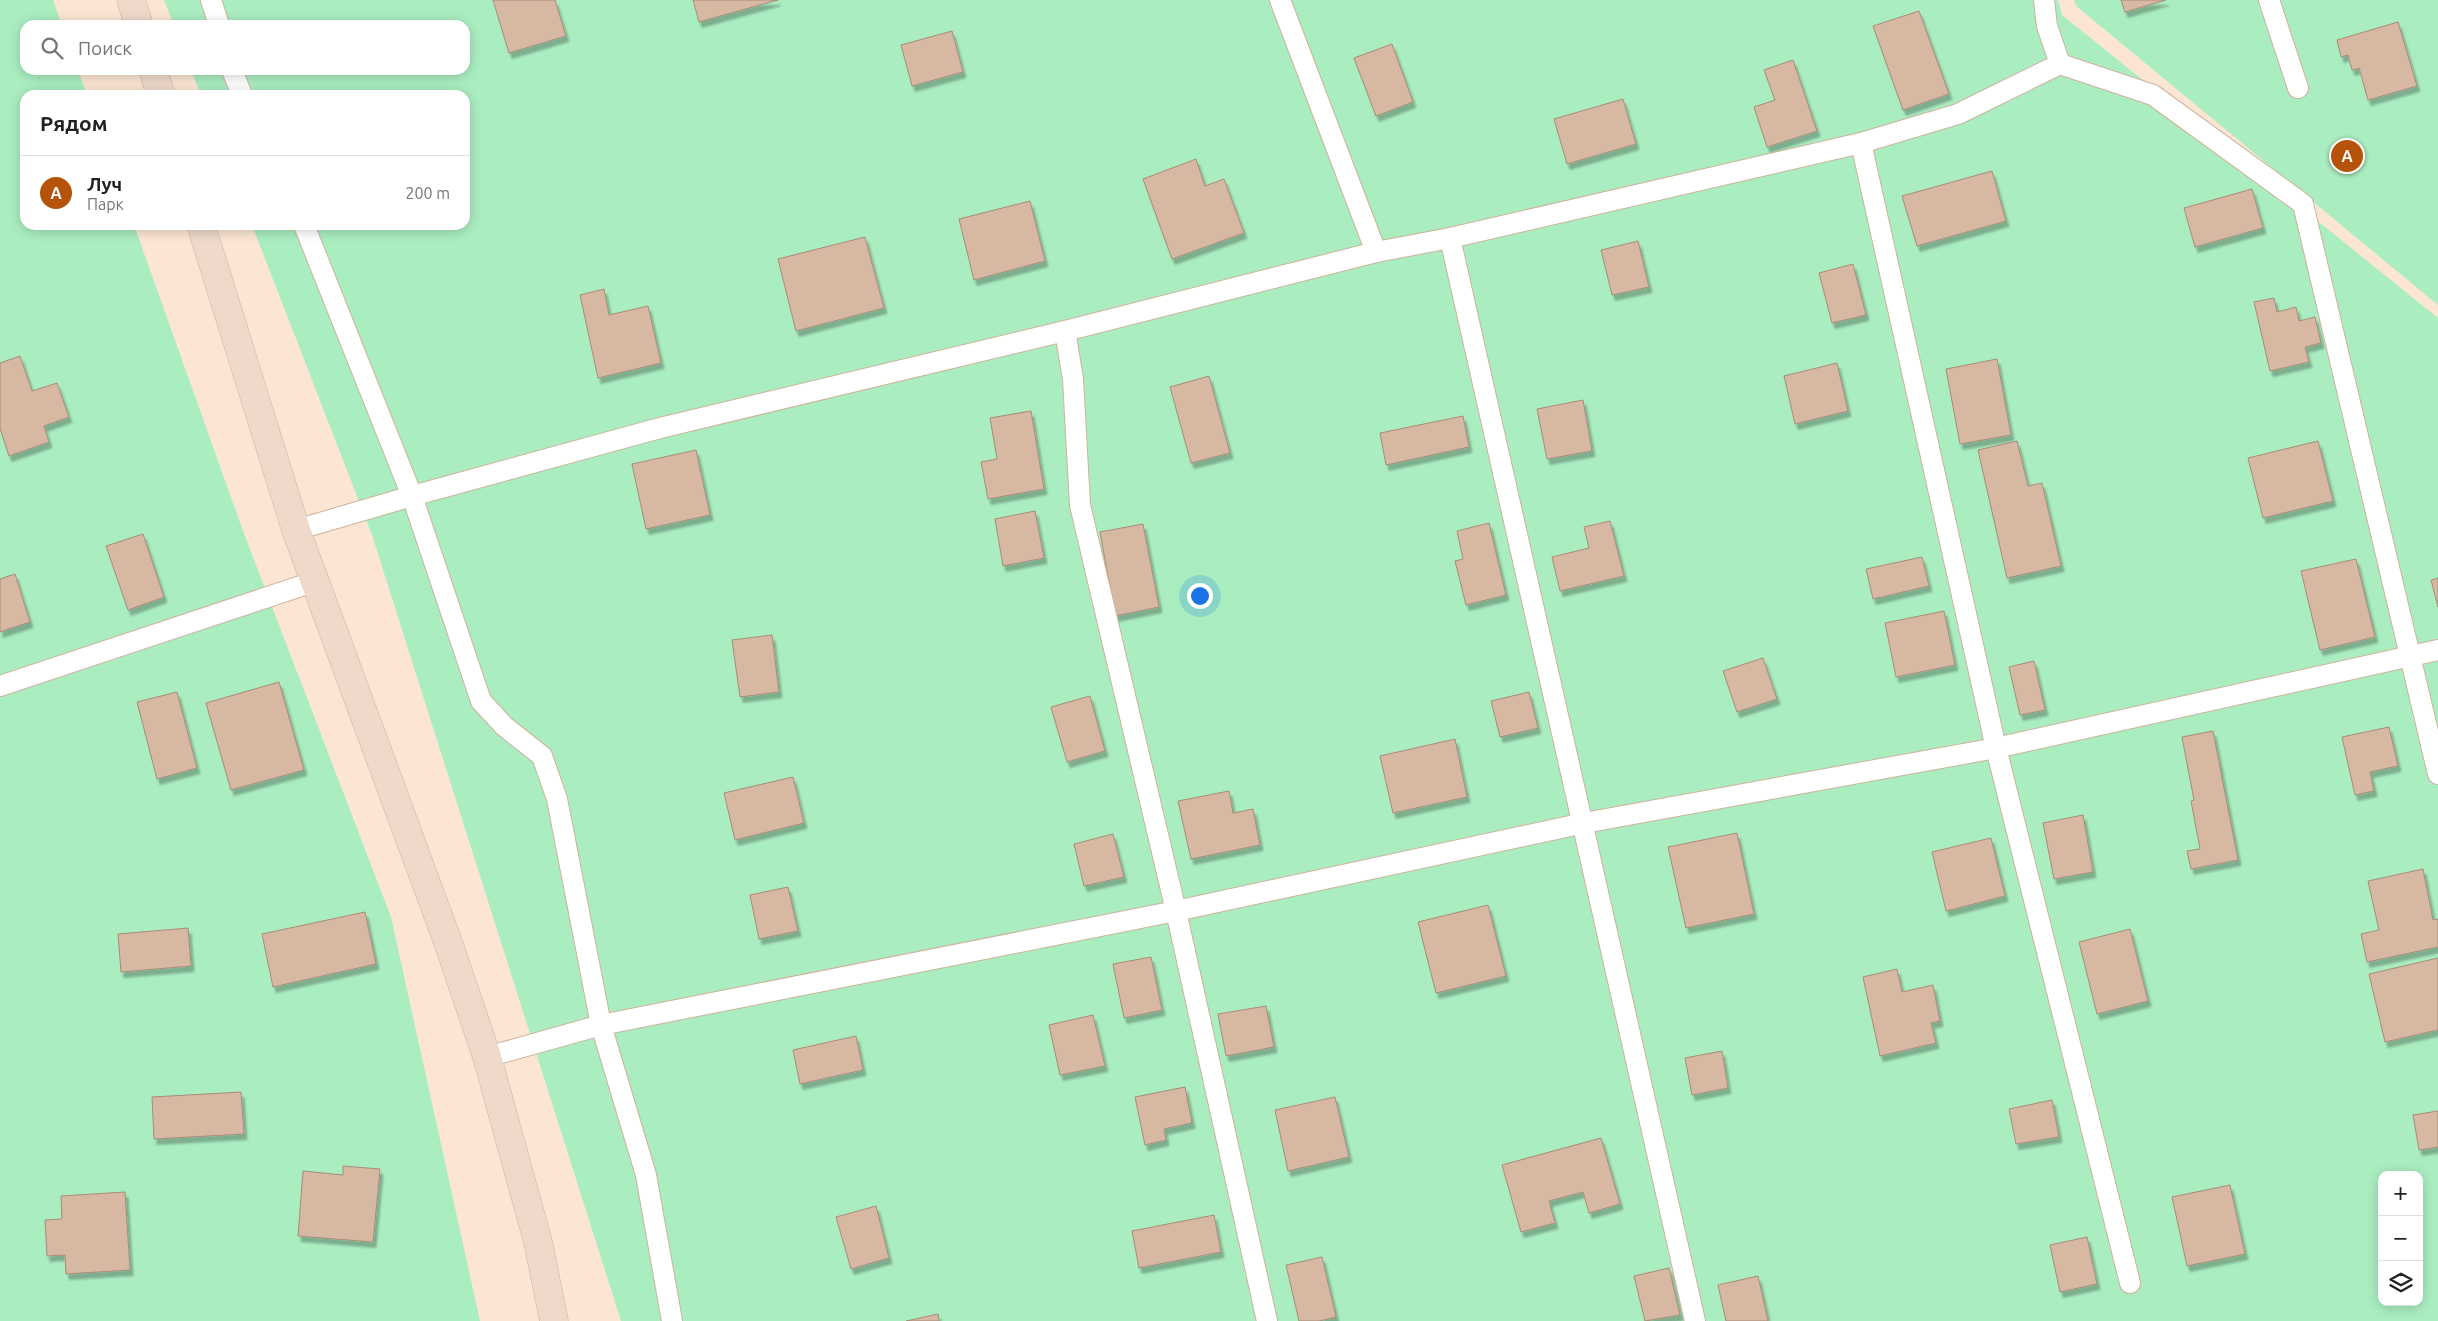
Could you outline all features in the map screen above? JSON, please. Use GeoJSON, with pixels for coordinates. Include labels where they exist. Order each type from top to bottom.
{"type":"FeatureCollection","features":[{"type":"Feature","properties":{"kind":"street"},"geometry":{"type":"LineString","coordinates":[[131,0],[137,20]]}},
{"type":"Feature","properties":{"kind":"street"},"geometry":{"type":"LineString","coordinates":[[155,75],[159,90]]}},
{"type":"Feature","properties":{"kind":"street"},"geometry":{"type":"LineString","coordinates":[[203,230],[296,530],[446,936],[487,1057],[538,1242],[554,1321]]}},
{"type":"Feature","properties":{"kind":"lane"},"geometry":{"type":"LineString","coordinates":[[211,0],[217,20]]}},
{"type":"Feature","properties":{"kind":"lane"},"geometry":{"type":"LineString","coordinates":[[1280,0],[1376,252]]}},
{"type":"Feature","properties":{"kind":"lane"},"geometry":{"type":"LineString","coordinates":[[2044,0],[2047,26],[2060,64]]}},
{"type":"Feature","properties":{"kind":"lane"},"geometry":{"type":"LineString","coordinates":[[2269,0],[2298,88]]}},
{"type":"Feature","properties":{"kind":"lane"},"geometry":{"type":"LineString","coordinates":[[296,530],[660,428],[1065,331],[1376,252],[1450,238],[1861,143],[1958,114],[2060,64],[2153,95],[2303,204],[2438,774]]}},
{"type":"Feature","properties":{"kind":"lane"},"geometry":{"type":"LineString","coordinates":[[234,75],[240,90]]}},
{"type":"Feature","properties":{"kind":"lane"},"geometry":{"type":"LineString","coordinates":[[1861,143],[1996,748],[2130,1282]]}},
{"type":"Feature","properties":{"kind":"lane"},"geometry":{"type":"LineString","coordinates":[[306,230],[412,496],[481,701],[504,726],[542,756],[557,799],[601,1025],[646,1175],[672,1321]]}},
{"type":"Feature","properties":{"kind":"lane"},"geometry":{"type":"LineString","coordinates":[[1450,238],[1584,822],[1695,1321]]}},
{"type":"Feature","properties":{"kind":"lane"},"geometry":{"type":"LineString","coordinates":[[1065,331],[1073,379],[1080,505],[1176,911],[1267,1321]]}},
{"type":"Feature","properties":{"kind":"lane"},"geometry":{"type":"LineString","coordinates":[[0,686],[316,581]]}},
{"type":"Feature","properties":{"kind":"lane"},"geometry":{"type":"LineString","coordinates":[[487,1057],[601,1025],[1176,911],[1584,822],[1996,748],[2438,650]]}},
{"type":"Feature","properties":{"kind":"green space"},"geometry":{"type":"Polygon","coordinates":[[[0,0],[53,0],[60,20],[20,20],[20,75],[80,75],[85,90],[20,90],[20,230],[136,230],[243,531],[391,917],[480,1321],[0,1321],[0,0]]]}},
{"type":"Feature","properties":{"kind":"green space"},"geometry":{"type":"Polygon","coordinates":[[[164,0],[2058,0],[2062,15],[2438,318],[2438,1321],[621,1321],[372,535],[254,230],[470,230],[470,90],[199,90],[193,75],[470,75],[470,20],[172,20],[164,0]]]}},
{"type":"Feature","properties":{"kind":"green space"},"geometry":{"type":"Polygon","coordinates":[[[2074,0],[2438,0],[2438,305],[2076,6],[2074,0]]]}},
{"type":"Feature","properties":{"kind":"building"},"geometry":{"type":"Polygon","coordinates":[[[493,0],[555,0],[566,36],[509,53],[493,0]]]}},
{"type":"Feature","properties":{"kind":"building"},"geometry":{"type":"Polygon","coordinates":[[[693,0],[778,0],[699,22],[693,0]]]}},
{"type":"Feature","properties":{"kind":"building"},"geometry":{"type":"Polygon","coordinates":[[[2121,0],[2166,0],[2125,12],[2121,0]]]}},
{"type":"Feature","properties":{"kind":"building"},"geometry":{"type":"Polygon","coordinates":[[[1919,11],[1949,94],[1903,110],[1873,26],[1919,11]]]}},
{"type":"Feature","properties":{"kind":"building"},"geometry":{"type":"Polygon","coordinates":[[[2398,22],[2417,86],[2368,100],[2359,68],[2352,70],[2348,55],[2341,57],[2337,40],[2398,22]]]}},
{"type":"Feature","properties":{"kind":"building"},"geometry":{"type":"Polygon","coordinates":[[[952,31],[963,72],[912,86],[901,45],[952,31]]]}},
{"type":"Feature","properties":{"kind":"building"},"geometry":{"type":"Polygon","coordinates":[[[1392,44],[1413,102],[1376,116],[1354,58],[1392,44]]]}},
{"type":"Feature","properties":{"kind":"building"},"geometry":{"type":"Polygon","coordinates":[[[1793,60],[1817,131],[1767,147],[1754,107],[1775,100],[1764,70],[1793,60]]]}},
{"type":"Feature","properties":{"kind":"building"},"geometry":{"type":"Polygon","coordinates":[[[1623,99],[1636,144],[1567,164],[1554,119],[1623,99]]]}},
{"type":"Feature","properties":{"kind":"building"},"geometry":{"type":"Polygon","coordinates":[[[1196,159],[1205,186],[1224,179],[1244,233],[1172,259],[1143,179],[1196,159]]]}},
{"type":"Feature","properties":{"kind":"building"},"geometry":{"type":"Polygon","coordinates":[[[1992,171],[2006,221],[1917,246],[1902,196],[1992,171]]]}},
{"type":"Feature","properties":{"kind":"building"},"geometry":{"type":"Polygon","coordinates":[[[2252,189],[2263,228],[2195,247],[2184,208],[2252,189]]]}},
{"type":"Feature","properties":{"kind":"building"},"geometry":{"type":"Polygon","coordinates":[[[1030,201],[1045,261],[974,280],[959,219],[1030,201]]]}},
{"type":"Feature","properties":{"kind":"building"},"geometry":{"type":"Polygon","coordinates":[[[865,237],[884,308],[796,331],[778,259],[865,237]]]}},
{"type":"Feature","properties":{"kind":"building"},"geometry":{"type":"Polygon","coordinates":[[[1638,241],[1649,287],[1612,295],[1601,250],[1638,241]]]}},
{"type":"Feature","properties":{"kind":"building"},"geometry":{"type":"Polygon","coordinates":[[[1853,264],[1866,315],[1832,323],[1819,273],[1853,264]]]}},
{"type":"Feature","properties":{"kind":"building"},"geometry":{"type":"Polygon","coordinates":[[[604,289],[609,315],[648,306],[661,363],[598,378],[580,295],[604,289]]]}},
{"type":"Feature","properties":{"kind":"building"},"geometry":{"type":"Polygon","coordinates":[[[2274,298],[2277,312],[2296,307],[2299,321],[2315,317],[2321,343],[2305,347],[2309,362],[2270,371],[2254,302],[2274,298]]]}},
{"type":"Feature","properties":{"kind":"building"},"geometry":{"type":"Polygon","coordinates":[[[20,356],[32,391],[57,383],[69,417],[44,426],[49,442],[9,456],[0,428],[0,363],[20,356]]]}},
{"type":"Feature","properties":{"kind":"building"},"geometry":{"type":"Polygon","coordinates":[[[1997,359],[2011,435],[1960,444],[1946,369],[1997,359]]]}},
{"type":"Feature","properties":{"kind":"building"},"geometry":{"type":"Polygon","coordinates":[[[1837,363],[1848,411],[1795,424],[1784,376],[1837,363]]]}},
{"type":"Feature","properties":{"kind":"building"},"geometry":{"type":"Polygon","coordinates":[[[1209,376],[1230,453],[1191,463],[1170,387],[1209,376]]]}},
{"type":"Feature","properties":{"kind":"building"},"geometry":{"type":"Polygon","coordinates":[[[1583,400],[1592,451],[1547,459],[1537,409],[1583,400]]]}},
{"type":"Feature","properties":{"kind":"building"},"geometry":{"type":"Polygon","coordinates":[[[1031,411],[1044,489],[988,499],[981,462],[997,459],[990,418],[1031,411]]]}},
{"type":"Feature","properties":{"kind":"building"},"geometry":{"type":"Polygon","coordinates":[[[1463,416],[1469,447],[1386,465],[1380,433],[1463,416]]]}},
{"type":"Feature","properties":{"kind":"building"},"geometry":{"type":"Polygon","coordinates":[[[2017,441],[2028,486],[2042,483],[2061,566],[2007,578],[1978,450],[2017,441]]]}},
{"type":"Feature","properties":{"kind":"building"},"geometry":{"type":"Polygon","coordinates":[[[2318,441],[2333,501],[2263,518],[2248,458],[2318,441]]]}},
{"type":"Feature","properties":{"kind":"building"},"geometry":{"type":"Polygon","coordinates":[[[696,450],[710,515],[646,529],[632,464],[696,450]]]}},
{"type":"Feature","properties":{"kind":"building"},"geometry":{"type":"Polygon","coordinates":[[[1035,511],[1044,558],[1003,566],[995,519],[1035,511]]]}},
{"type":"Feature","properties":{"kind":"building"},"geometry":{"type":"Polygon","coordinates":[[[1610,521],[1624,576],[1560,591],[1552,557],[1589,548],[1584,527],[1610,521]]]}},
{"type":"Feature","properties":{"kind":"building"},"geometry":{"type":"Polygon","coordinates":[[[1489,523],[1506,595],[1466,605],[1455,561],[1463,559],[1457,531],[1489,523]]]}},
{"type":"Feature","properties":{"kind":"building"},"geometry":{"type":"Polygon","coordinates":[[[1143,524],[1159,607],[1115,616],[1100,532],[1143,524]]]}},
{"type":"Feature","properties":{"kind":"building"},"geometry":{"type":"Polygon","coordinates":[[[143,534],[164,597],[128,610],[106,546],[143,534]]]}},
{"type":"Feature","properties":{"kind":"building"},"geometry":{"type":"Polygon","coordinates":[[[1922,557],[1929,586],[1873,599],[1866,569],[1922,557]]]}},
{"type":"Feature","properties":{"kind":"building"},"geometry":{"type":"Polygon","coordinates":[[[2356,559],[2375,637],[2320,650],[2301,571],[2356,559]]]}},
{"type":"Feature","properties":{"kind":"building"},"geometry":{"type":"Polygon","coordinates":[[[15,574],[30,622],[0,632],[0,579],[15,574]]]}},
{"type":"Feature","properties":{"kind":"building"},"geometry":{"type":"Polygon","coordinates":[[[2438,578],[2438,607],[2431,580],[2438,578]]]}},
{"type":"Feature","properties":{"kind":"building"},"geometry":{"type":"Polygon","coordinates":[[[1944,611],[1955,665],[1896,677],[1885,623],[1944,611]]]}},
{"type":"Feature","properties":{"kind":"building"},"geometry":{"type":"Polygon","coordinates":[[[772,635],[779,692],[740,697],[732,640],[772,635]]]}},
{"type":"Feature","properties":{"kind":"building"},"geometry":{"type":"Polygon","coordinates":[[[1763,658],[1777,699],[1737,712],[1723,671],[1763,658]]]}},
{"type":"Feature","properties":{"kind":"building"},"geometry":{"type":"Polygon","coordinates":[[[2034,661],[2045,710],[2020,715],[2009,667],[2034,661]]]}},
{"type":"Feature","properties":{"kind":"building"},"geometry":{"type":"Polygon","coordinates":[[[279,682],[304,770],[231,790],[206,703],[279,682]]]}},
{"type":"Feature","properties":{"kind":"building"},"geometry":{"type":"Polygon","coordinates":[[[177,692],[197,768],[157,779],[137,702],[177,692]]]}},
{"type":"Feature","properties":{"kind":"building"},"geometry":{"type":"Polygon","coordinates":[[[1529,692],[1538,728],[1500,737],[1491,701],[1529,692]]]}},
{"type":"Feature","properties":{"kind":"building"},"geometry":{"type":"Polygon","coordinates":[[[1090,696],[1105,751],[1067,762],[1051,707],[1090,696]]]}},
{"type":"Feature","properties":{"kind":"building"},"geometry":{"type":"Polygon","coordinates":[[[2389,727],[2398,766],[2370,772],[2374,791],[2355,795],[2342,737],[2389,727]]]}},
{"type":"Feature","properties":{"kind":"building"},"geometry":{"type":"Polygon","coordinates":[[[2213,731],[2238,860],[2191,869],[2187,851],[2200,849],[2191,801],[2194,800],[2182,737],[2213,731]]]}},
{"type":"Feature","properties":{"kind":"building"},"geometry":{"type":"Polygon","coordinates":[[[1455,739],[1467,797],[1393,813],[1380,756],[1455,739]]]}},
{"type":"Feature","properties":{"kind":"building"},"geometry":{"type":"Polygon","coordinates":[[[793,777],[804,823],[735,840],[724,793],[793,777]]]}},
{"type":"Feature","properties":{"kind":"building"},"geometry":{"type":"Polygon","coordinates":[[[1229,791],[1233,813],[1253,809],[1260,845],[1191,859],[1178,801],[1229,791]]]}},
{"type":"Feature","properties":{"kind":"building"},"geometry":{"type":"Polygon","coordinates":[[[2083,815],[2093,872],[2054,879],[2043,823],[2083,815]]]}},
{"type":"Feature","properties":{"kind":"building"},"geometry":{"type":"Polygon","coordinates":[[[1737,833],[1754,914],[1686,928],[1668,847],[1737,833]]]}},
{"type":"Feature","properties":{"kind":"building"},"geometry":{"type":"Polygon","coordinates":[[[1113,834],[1124,877],[1084,886],[1074,844],[1113,834]]]}},
{"type":"Feature","properties":{"kind":"building"},"geometry":{"type":"Polygon","coordinates":[[[1991,838],[2005,896],[1946,911],[1932,852],[1991,838]]]}},
{"type":"Feature","properties":{"kind":"building"},"geometry":{"type":"Polygon","coordinates":[[[2423,869],[2433,920],[2438,919],[2438,947],[2367,962],[2361,934],[2379,930],[2368,881],[2423,869]]]}},
{"type":"Feature","properties":{"kind":"building"},"geometry":{"type":"Polygon","coordinates":[[[788,887],[798,931],[759,939],[750,895],[788,887]]]}},
{"type":"Feature","properties":{"kind":"building"},"geometry":{"type":"Polygon","coordinates":[[[1488,905],[1506,976],[1436,993],[1418,922],[1488,905]]]}},
{"type":"Feature","properties":{"kind":"building"},"geometry":{"type":"Polygon","coordinates":[[[365,912],[376,964],[273,987],[262,934],[365,912]]]}},
{"type":"Feature","properties":{"kind":"building"},"geometry":{"type":"Polygon","coordinates":[[[188,928],[191,966],[121,972],[118,934],[188,928]]]}},
{"type":"Feature","properties":{"kind":"building"},"geometry":{"type":"Polygon","coordinates":[[[2130,929],[2148,1001],[2097,1014],[2079,942],[2130,929]]]}},
{"type":"Feature","properties":{"kind":"building"},"geometry":{"type":"Polygon","coordinates":[[[1151,957],[1162,1010],[1124,1018],[1113,964],[1151,957]]]}},
{"type":"Feature","properties":{"kind":"building"},"geometry":{"type":"Polygon","coordinates":[[[2438,958],[2438,1030],[2385,1042],[2369,974],[2438,958]]]}},
{"type":"Feature","properties":{"kind":"building"},"geometry":{"type":"Polygon","coordinates":[[[1897,969],[1902,992],[1933,985],[1940,1021],[1931,1023],[1936,1043],[1880,1056],[1863,977],[1897,969]]]}},
{"type":"Feature","properties":{"kind":"building"},"geometry":{"type":"Polygon","coordinates":[[[1266,1006],[1274,1047],[1226,1056],[1218,1014],[1266,1006]]]}},
{"type":"Feature","properties":{"kind":"building"},"geometry":{"type":"Polygon","coordinates":[[[1093,1015],[1105,1066],[1060,1075],[1049,1025],[1093,1015]]]}},
{"type":"Feature","properties":{"kind":"building"},"geometry":{"type":"Polygon","coordinates":[[[856,1036],[863,1070],[800,1084],[793,1050],[856,1036]]]}},
{"type":"Feature","properties":{"kind":"building"},"geometry":{"type":"Polygon","coordinates":[[[1722,1051],[1728,1088],[1692,1095],[1685,1058],[1722,1051]]]}},
{"type":"Feature","properties":{"kind":"building"},"geometry":{"type":"Polygon","coordinates":[[[1185,1087],[1192,1123],[1164,1129],[1166,1140],[1145,1145],[1135,1097],[1185,1087]]]}},
{"type":"Feature","properties":{"kind":"building"},"geometry":{"type":"Polygon","coordinates":[[[241,1092],[244,1134],[154,1139],[152,1097],[241,1092]]]}},
{"type":"Feature","properties":{"kind":"building"},"geometry":{"type":"Polygon","coordinates":[[[1335,1097],[1349,1157],[1288,1171],[1275,1110],[1335,1097]]]}},
{"type":"Feature","properties":{"kind":"building"},"geometry":{"type":"Polygon","coordinates":[[[2052,1100],[2059,1137],[2016,1144],[2009,1109],[2052,1100]]]}},
{"type":"Feature","properties":{"kind":"building"},"geometry":{"type":"Polygon","coordinates":[[[2438,1111],[2438,1147],[2419,1150],[2413,1115],[2438,1111]]]}},
{"type":"Feature","properties":{"kind":"building"},"geometry":{"type":"Polygon","coordinates":[[[1601,1138],[1620,1204],[1589,1213],[1583,1192],[1549,1201],[1555,1223],[1521,1232],[1502,1165],[1601,1138]]]}},
{"type":"Feature","properties":{"kind":"building"},"geometry":{"type":"Polygon","coordinates":[[[343,1166],[380,1169],[373,1242],[298,1236],[303,1171],[343,1175],[343,1166]]]}},
{"type":"Feature","properties":{"kind":"building"},"geometry":{"type":"Polygon","coordinates":[[[2230,1185],[2245,1254],[2187,1266],[2172,1197],[2230,1185]]]}},
{"type":"Feature","properties":{"kind":"building"},"geometry":{"type":"Polygon","coordinates":[[[125,1192],[130,1270],[66,1274],[65,1255],[47,1256],[45,1220],[62,1219],[61,1196],[125,1192]]]}},
{"type":"Feature","properties":{"kind":"building"},"geometry":{"type":"Polygon","coordinates":[[[876,1206],[889,1258],[851,1269],[836,1217],[876,1206]]]}},
{"type":"Feature","properties":{"kind":"building"},"geometry":{"type":"Polygon","coordinates":[[[1214,1215],[1221,1252],[1139,1268],[1132,1231],[1214,1215]]]}},
{"type":"Feature","properties":{"kind":"building"},"geometry":{"type":"Polygon","coordinates":[[[2087,1237],[2097,1284],[2060,1292],[2050,1245],[2087,1237]]]}},
{"type":"Feature","properties":{"kind":"building"},"geometry":{"type":"Polygon","coordinates":[[[1322,1257],[1336,1317],[1319,1321],[1299,1321],[1286,1265],[1322,1257]]]}},
{"type":"Feature","properties":{"kind":"building"},"geometry":{"type":"Polygon","coordinates":[[[1669,1268],[1680,1315],[1645,1321],[1634,1276],[1669,1268]]]}},
{"type":"Feature","properties":{"kind":"building"},"geometry":{"type":"Polygon","coordinates":[[[1758,1276],[1768,1321],[1726,1321],[1718,1285],[1758,1276]]]}},
{"type":"Feature","properties":{"kind":"building"},"geometry":{"type":"Polygon","coordinates":[[[938,1314],[939,1321],[906,1321],[938,1314]]]}},
{"type":"Feature","properties":{"kind":"place","name":"Луч"},"geometry":{"type":"Point","coordinates":[2347,156]}}]}
